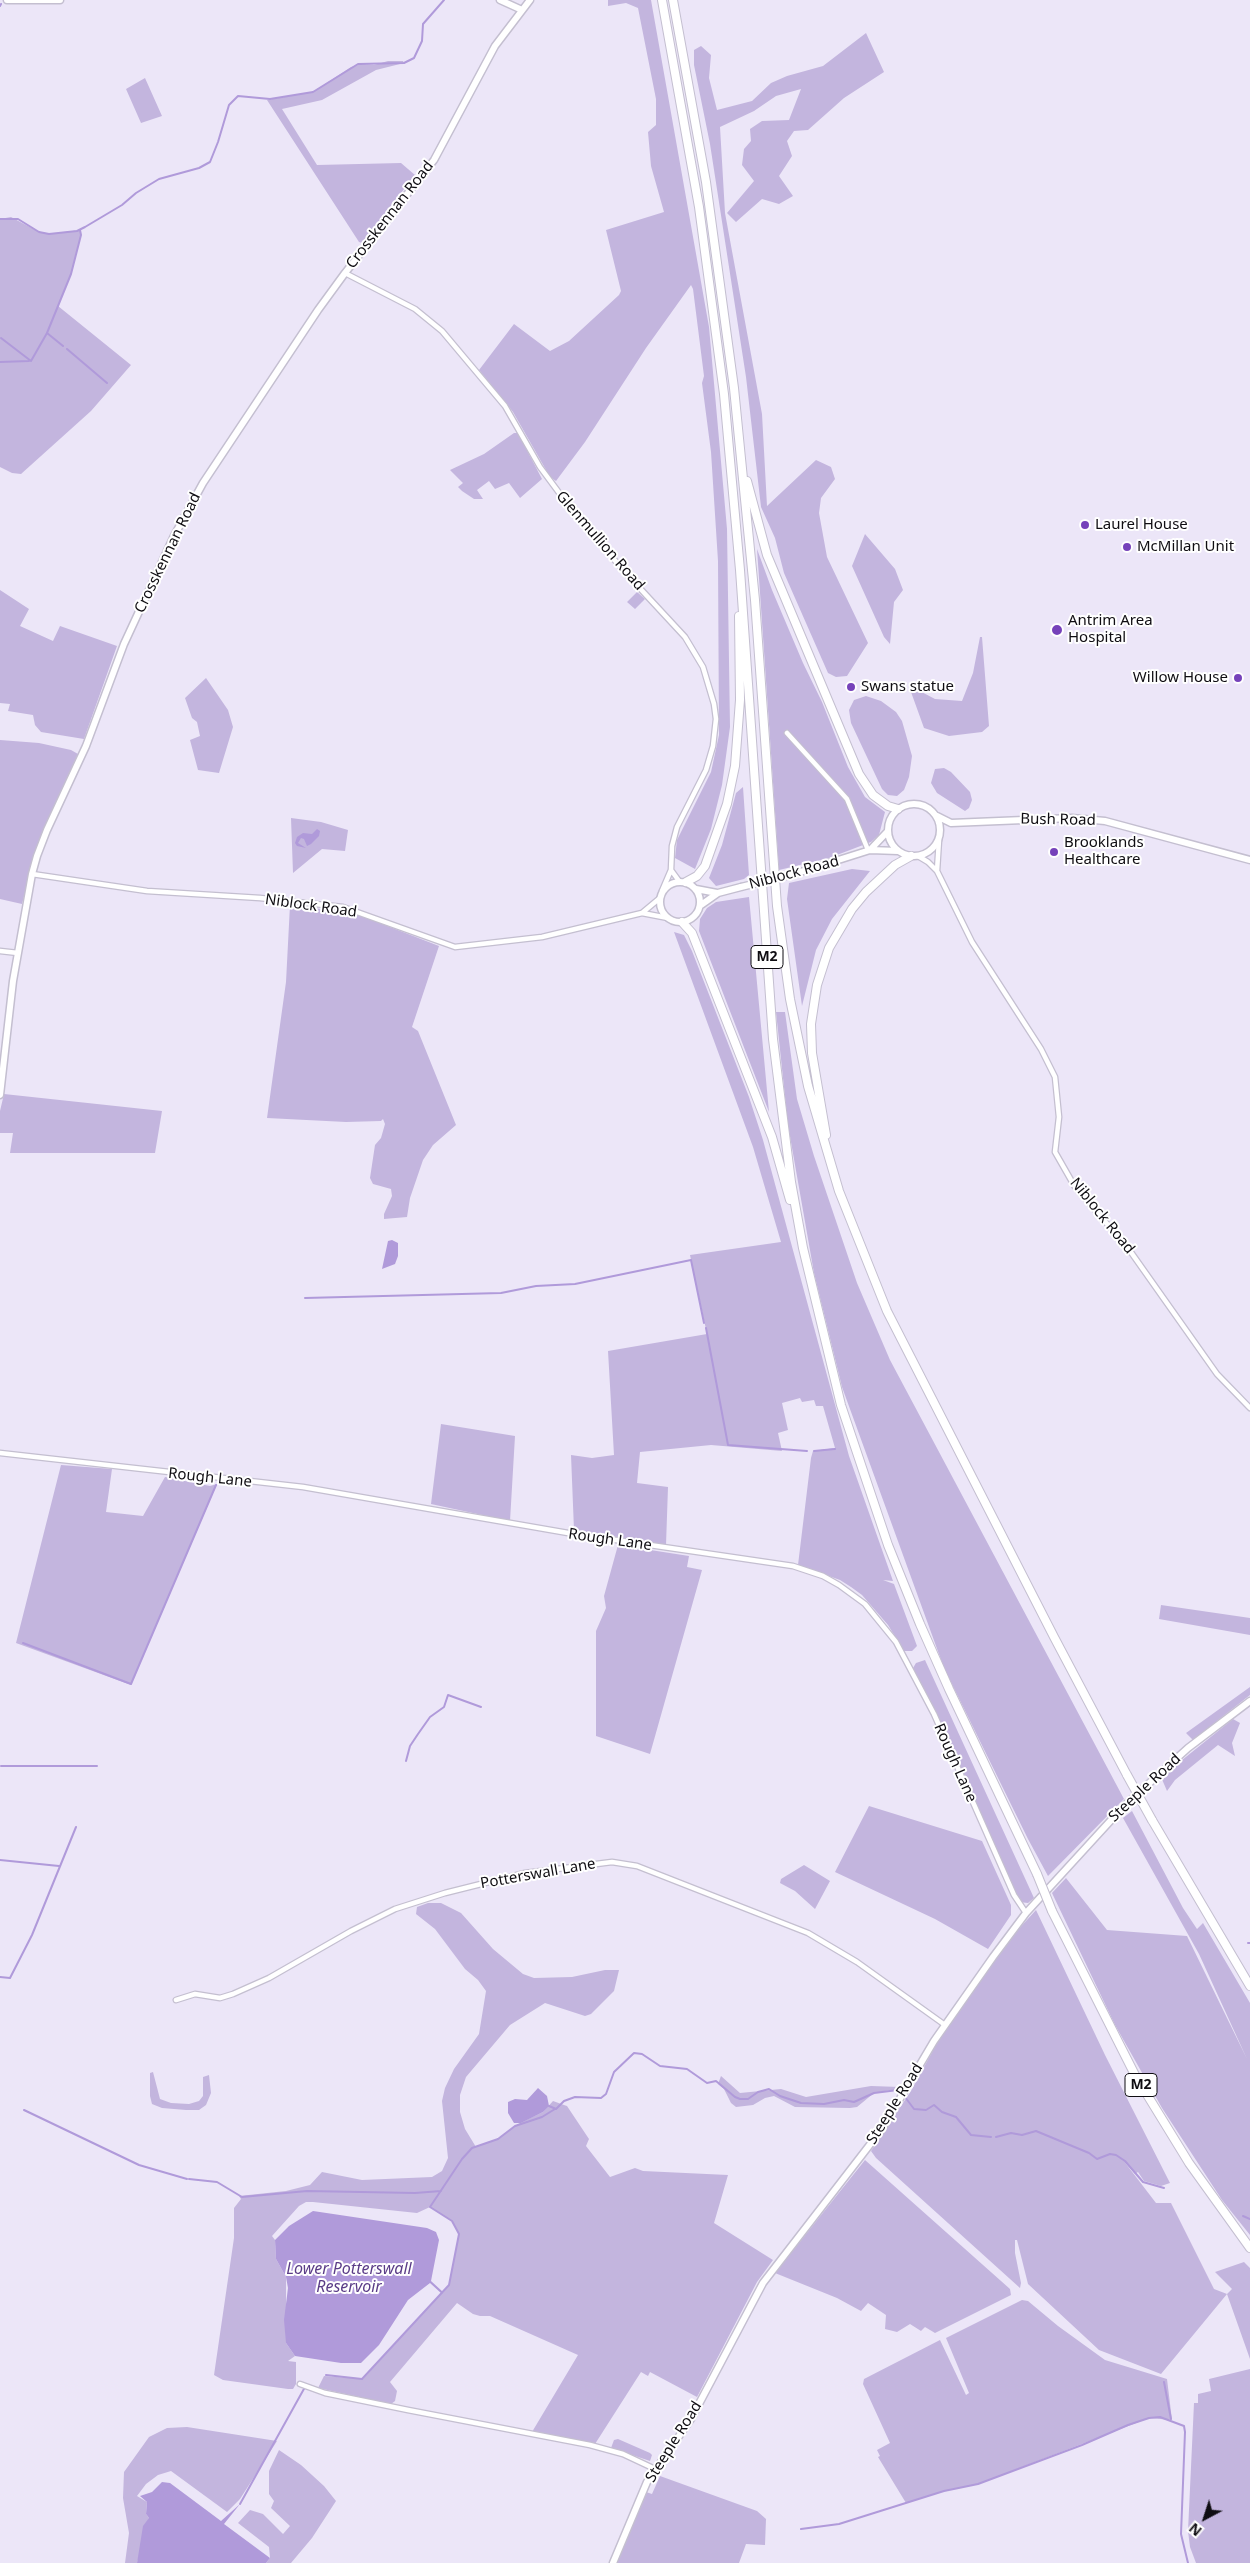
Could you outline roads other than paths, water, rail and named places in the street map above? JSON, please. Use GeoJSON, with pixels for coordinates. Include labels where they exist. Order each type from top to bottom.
{"type":"FeatureCollection","features":[{"type":"Feature","properties":{"kind":"highway","name":"M2"},"geometry":{"type":"LineString","coordinates":[[662,0],[679,83],[711,289],[740,570],[773,1039],[791,1182],[803,1248],[842,1405],[888,1545],[920,1624],[948,1689],[1037,1874],[1052,1911],[1116,2042],[1151,2102],[1189,2162],[1250,2248]]}},
{"type":"Feature","properties":{"kind":"highway","name":"M2"},"geometry":{"type":"LineString","coordinates":[[673,0],[718,258],[755,600],[772,850],[784,963],[800,1052],[821,1134],[839,1191],[874,1280],[899,1336],[1054,1637],[1152,1820],[1250,1986]]}},
{"type":"Feature","properties":{"kind":"highway"},"geometry":{"type":"LineString","coordinates":[[741,462],[767,555],[859,774],[873,795],[888,806],[898,809]]}},
{"type":"Feature","properties":{"kind":"highway"},"geometry":{"type":"LineString","coordinates":[[682,882],[697,876],[705,866],[718,834],[735,766],[740,700],[740,570]]}},
{"type":"Feature","properties":{"kind":"highway"},"geometry":{"type":"LineString","coordinates":[[839,1191],[822,1116],[812,1053],[812,1024],[817,985],[829,948],[852,909],[880,878],[895,865],[914,856]]}},
{"type":"Feature","properties":{"kind":"highway"},"geometry":{"type":"LineString","coordinates":[[682,922],[692,933],[772,1137],[803,1248]]}},
{"type":"Feature","properties":{"kind":"street"},"geometry":{"type":"LineString","coordinates":[[7,0],[60,0]]}},
{"type":"Feature","properties":{"kind":"street"},"geometry":{"type":"LineString","coordinates":[[500,0],[522,10]]}},
{"type":"Feature","properties":{"kind":"street","name":"Crosskennan Road"},"geometry":{"type":"LineString","coordinates":[[0,1095],[18,953],[32,874],[47,830],[86,746],[124,644],[186,512],[345,272],[434,160],[495,46],[530,0]]}},
{"type":"Feature","properties":{"kind":"street","name":"Glenmullion Road"},"geometry":{"type":"LineString","coordinates":[[345,272],[415,309],[442,331],[504,406],[540,467],[560,494],[622,568],[677,628],[699,658],[712,692],[715,732],[706,770],[674,836],[671,870],[661,895]]}},
{"type":"Feature","properties":{"kind":"street"},"geometry":{"type":"LineString","coordinates":[[788,733],[847,799],[869,850]]}},
{"type":"Feature","properties":{"kind":"street"},"geometry":{"type":"LineString","coordinates":[[936,871],[941,832],[937,816],[932,810],[916,804],[898,809],[892,815],[888,831],[890,839],[898,851],[914,856],[929,852],[939,840]]}},
{"type":"Feature","properties":{"kind":"street","name":"Bush Road"},"geometry":{"type":"LineString","coordinates":[[937,816],[951,823],[1072,818],[1105,821],[1250,860]]}},
{"type":"Feature","properties":{"kind":"street"},"geometry":{"type":"LineString","coordinates":[[941,832],[951,823]]}},
{"type":"Feature","properties":{"kind":"street","name":"Niblock Road"},"geometry":{"type":"LineString","coordinates":[[869,850],[888,831]]}},
{"type":"Feature","properties":{"kind":"street","name":"Niblock Road"},"geometry":{"type":"LineString","coordinates":[[700,904],[718,893],[794,874],[869,850],[898,851]]}},
{"type":"Feature","properties":{"kind":"street","name":"Niblock Road"},"geometry":{"type":"LineString","coordinates":[[914,856],[928,862],[936,871],[972,942],[1041,1050],[1055,1077],[1058,1117],[1055,1152],[1075,1187],[1128,1248],[1217,1374],[1250,1408]]}},
{"type":"Feature","properties":{"kind":"street"},"geometry":{"type":"LineString","coordinates":[[671,870],[682,882],[696,889],[700,904],[694,917],[682,922],[668,918],[661,909],[661,895],[667,886],[682,882]]}},
{"type":"Feature","properties":{"kind":"street","name":"Niblock Road"},"geometry":{"type":"LineString","coordinates":[[32,874],[147,891],[260,898],[343,908],[455,947],[542,937],[642,913],[668,918]]}},
{"type":"Feature","properties":{"kind":"street","name":"Niblock Road"},"geometry":{"type":"LineString","coordinates":[[696,889],[718,893]]}},
{"type":"Feature","properties":{"kind":"street","name":"Niblock Road"},"geometry":{"type":"LineString","coordinates":[[642,913],[661,895]]}},
{"type":"Feature","properties":{"kind":"street"},"geometry":{"type":"LineString","coordinates":[[0,951],[18,953]]}},
{"type":"Feature","properties":{"kind":"street","name":"Rough Lane"},"geometry":{"type":"LineString","coordinates":[[0,1453],[303,1487],[568,1533],[793,1566],[823,1576],[865,1604],[896,1642],[934,1714],[1014,1895],[1026,1913]]}},
{"type":"Feature","properties":{"kind":"street","name":"Steeple Road"},"geometry":{"type":"LineString","coordinates":[[613,2563],[655,2469],[691,2419],[763,2283],[882,2129],[945,2025],[1026,1913],[1124,1806],[1188,1748],[1250,1701]]}},
{"type":"Feature","properties":{"kind":"street","name":"Potterswall Lane"},"geometry":{"type":"LineString","coordinates":[[176,2000],[195,1994],[220,1998],[233,1994],[269,1978],[351,1931],[395,1909],[445,1893],[525,1873],[593,1862],[612,1862],[637,1866],[808,1933],[857,1962],[945,2025]]}},
{"type":"Feature","properties":{"kind":"street"},"geometry":{"type":"LineString","coordinates":[[300,2384],[326,2393],[590,2445],[623,2454],[655,2469]]}},
{"type":"Feature","properties":{"kind":"water"},"geometry":{"type":"Polygon","coordinates":[[[317,829],[320,831],[319,836],[311,844],[307,846],[304,839],[301,838],[298,843],[306,848],[297,846],[295,843],[297,837],[303,833],[312,834],[317,829]]]}},
{"type":"Feature","properties":{"kind":"water"},"geometry":{"type":"Polygon","coordinates":[[[392,1240],[398,1243],[398,1256],[395,1264],[382,1269],[388,1241],[392,1240]]]}},
{"type":"Feature","properties":{"kind":"water"},"geometry":{"type":"Polygon","coordinates":[[[538,2088],[547,2096],[549,2106],[543,2112],[521,2123],[514,2123],[508,2113],[508,2102],[515,2099],[527,2100],[538,2088]]]}},
{"type":"Feature","properties":{"kind":"water","name":"Lower Potterswall Reservoir"},"geometry":{"type":"Polygon","coordinates":[[[313,2211],[427,2228],[436,2232],[439,2240],[431,2281],[443,2292],[442,2294],[430,2283],[408,2300],[379,2345],[361,2363],[341,2363],[295,2356],[286,2343],[284,2320],[288,2288],[286,2277],[276,2259],[275,2240],[289,2226],[313,2211]]]}},
{"type":"Feature","properties":{"kind":"water"},"geometry":{"type":"Polygon","coordinates":[[[162,2482],[170,2483],[221,2521],[240,2504],[224,2524],[270,2558],[266,2563],[137,2563],[143,2526],[149,2518],[146,2514],[147,2502],[140,2496],[152,2492],[162,2482]]]}},
{"type":"Feature","properties":{"kind":"waterway"},"geometry":{"type":"LineString","coordinates":[[0,219],[18,219],[39,232],[49,234],[77,231],[122,205],[136,193],[159,179],[199,168],[210,162],[229,105],[238,96],[270,99],[313,92],[358,64],[404,63],[414,58],[422,41],[423,24],[444,0]]}},
{"type":"Feature","properties":{"kind":"waterway"},"geometry":{"type":"LineString","coordinates":[[31,361],[47,333],[71,274],[81,235],[80,230]]}},
{"type":"Feature","properties":{"kind":"waterway"},"geometry":{"type":"LineString","coordinates":[[47,333],[63,346]]}},
{"type":"Feature","properties":{"kind":"waterway"},"geometry":{"type":"LineString","coordinates":[[1,338],[31,361]]}},
{"type":"Feature","properties":{"kind":"waterway"},"geometry":{"type":"LineString","coordinates":[[67,349],[107,383]]}},
{"type":"Feature","properties":{"kind":"waterway"},"geometry":{"type":"LineString","coordinates":[[0,362],[29,361]]}},
{"type":"Feature","properties":{"kind":"waterway"},"geometry":{"type":"LineString","coordinates":[[305,1298],[501,1293],[536,1286],[575,1284],[691,1260],[704,1323]]}},
{"type":"Feature","properties":{"kind":"waterway"},"geometry":{"type":"LineString","coordinates":[[706,1328],[728,1445],[807,1451]]}},
{"type":"Feature","properties":{"kind":"waterway"},"geometry":{"type":"LineString","coordinates":[[814,1451],[835,1449]]}},
{"type":"Feature","properties":{"kind":"waterway"},"geometry":{"type":"LineString","coordinates":[[23,1643],[131,1684],[216,1485]]}},
{"type":"Feature","properties":{"kind":"waterway"},"geometry":{"type":"LineString","coordinates":[[406,1761],[410,1746],[430,1717],[444,1707],[448,1695],[481,1707]]}},
{"type":"Feature","properties":{"kind":"waterway"},"geometry":{"type":"LineString","coordinates":[[1,1766],[97,1766]]}},
{"type":"Feature","properties":{"kind":"waterway"},"geometry":{"type":"LineString","coordinates":[[0,1977],[10,1978],[32,1935],[76,1827]]}},
{"type":"Feature","properties":{"kind":"waterway"},"geometry":{"type":"LineString","coordinates":[[0,1860],[59,1866]]}},
{"type":"Feature","properties":{"kind":"waterway"},"geometry":{"type":"LineString","coordinates":[[549,2106],[556,2109],[564,2101],[575,2097],[601,2098],[606,2094],[614,2072],[634,2053],[642,2054],[660,2066],[687,2069],[707,2083],[716,2081],[740,2099],[748,2099],[758,2092],[769,2089],[780,2096],[801,2103],[824,2104],[844,2100],[854,2102],[874,2093],[898,2090]]}},
{"type":"Feature","properties":{"kind":"waterway"},"geometry":{"type":"LineString","coordinates":[[905,2097],[914,2109],[926,2110],[934,2105],[942,2112],[956,2117],[971,2135],[991,2137]]}},
{"type":"Feature","properties":{"kind":"waterway"},"geometry":{"type":"LineString","coordinates":[[326,2375],[362,2379],[449,2285],[459,2234],[452,2221],[430,2207],[462,2159],[472,2148],[498,2139],[515,2126],[542,2117],[555,2109]]}},
{"type":"Feature","properties":{"kind":"waterway"},"geometry":{"type":"LineString","coordinates":[[24,2110],[139,2165],[187,2179]]}},
{"type":"Feature","properties":{"kind":"waterway"},"geometry":{"type":"LineString","coordinates":[[996,2137],[1011,2133],[1022,2135],[1036,2131],[1089,2153],[1097,2159],[1110,2154],[1116,2155],[1125,2161],[1143,2182],[1164,2188]]}},
{"type":"Feature","properties":{"kind":"waterway"},"geometry":{"type":"LineString","coordinates":[[189,2179],[217,2182],[242,2197],[307,2191],[415,2193],[441,2191]]}},
{"type":"Feature","properties":{"kind":"waterway"},"geometry":{"type":"LineString","coordinates":[[1243,2216],[1250,2219]]}},
{"type":"Feature","properties":{"kind":"waterway"},"geometry":{"type":"LineString","coordinates":[[1164,2382],[1171,2419]]}},
{"type":"Feature","properties":{"kind":"waterway"},"geometry":{"type":"LineString","coordinates":[[240,2504],[305,2387]]}},
{"type":"Feature","properties":{"kind":"waterway"},"geometry":{"type":"LineString","coordinates":[[801,2529],[839,2524],[944,2491],[978,2484],[1082,2445],[1128,2425],[1149,2418],[1160,2417],[1184,2426],[1181,2534],[1188,2563]]}},
{"type":"Feature","properties":{"kind":"place","name":"Laurel House"},"geometry":{"type":"Point","coordinates":[1085,525]}},
{"type":"Feature","properties":{"kind":"place","name":"McMillan Unit"},"geometry":{"type":"Point","coordinates":[1127,547]}},
{"type":"Feature","properties":{"kind":"place","name":"Antrim Area Hospital"},"geometry":{"type":"Point","coordinates":[1057,630]}},
{"type":"Feature","properties":{"kind":"place","name":"Willow House"},"geometry":{"type":"Point","coordinates":[1238,678]}},
{"type":"Feature","properties":{"kind":"place","name":"Swans statue"},"geometry":{"type":"Point","coordinates":[851,687]}},
{"type":"Feature","properties":{"kind":"place","name":"Brooklands Healthcare"},"geometry":{"type":"Point","coordinates":[1054,852]}}]}
